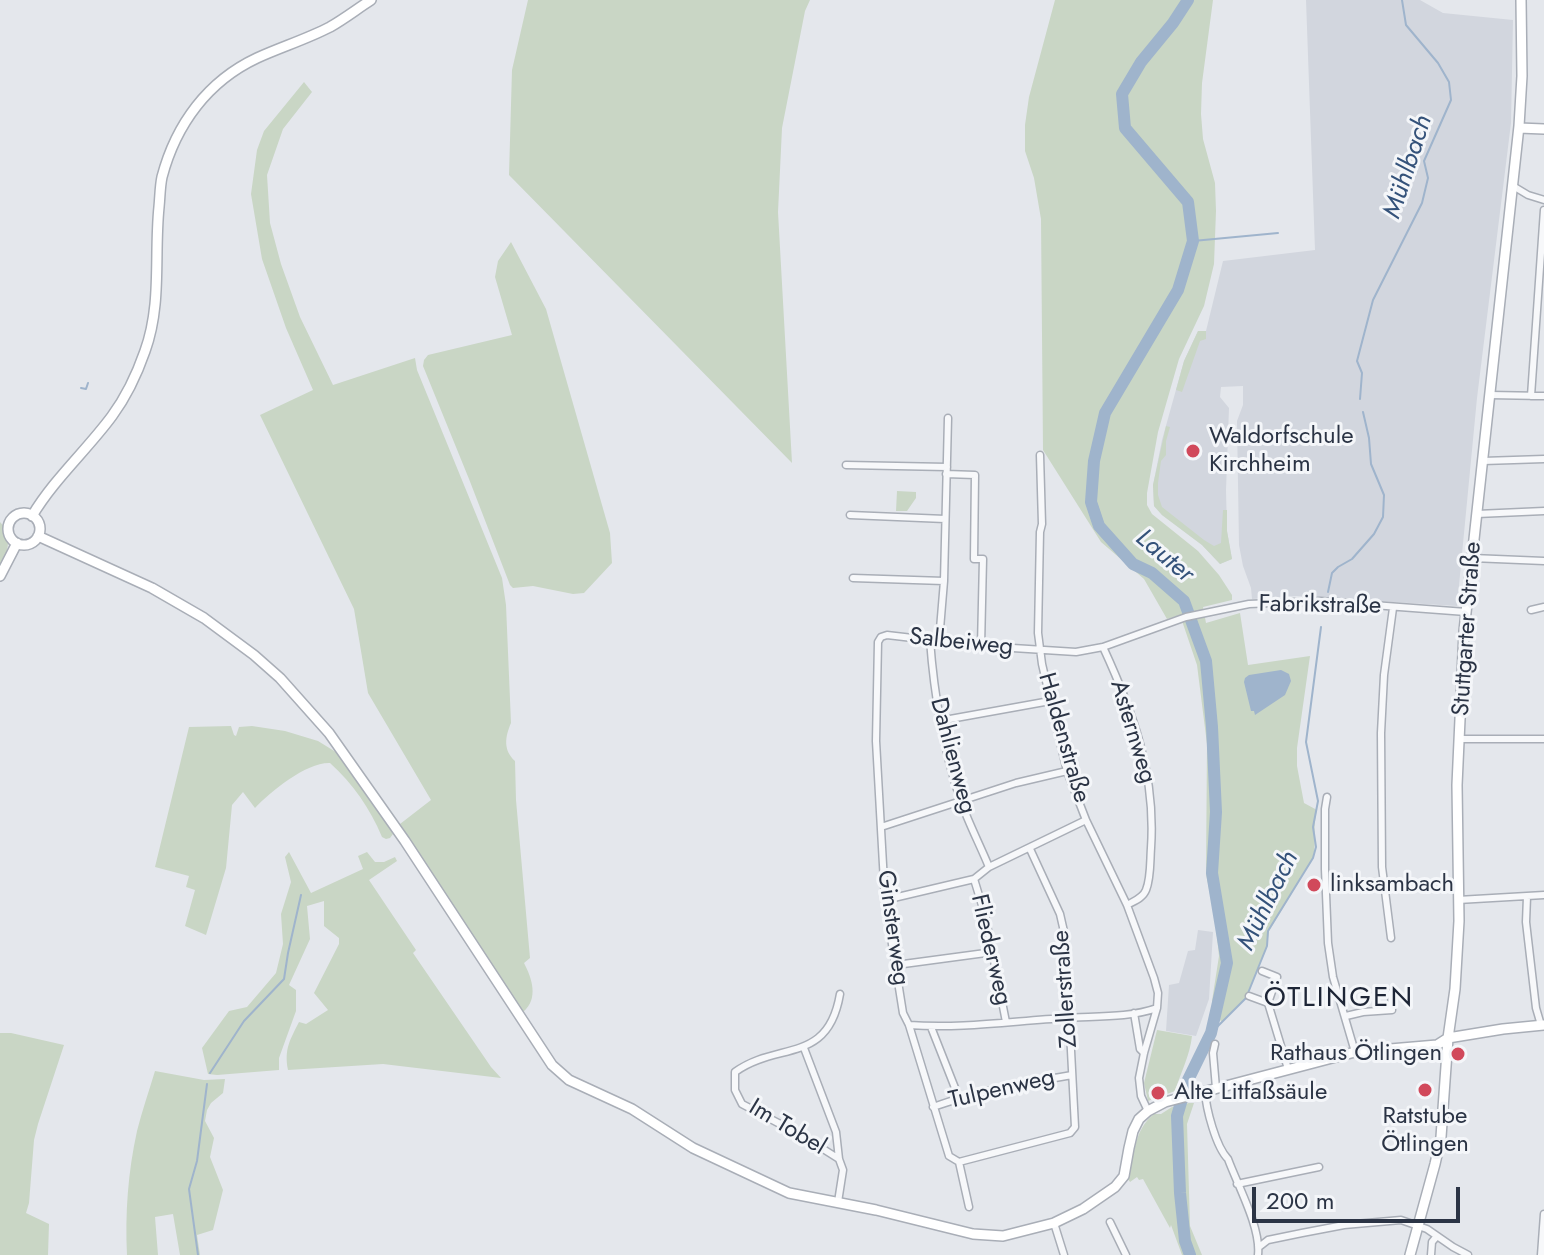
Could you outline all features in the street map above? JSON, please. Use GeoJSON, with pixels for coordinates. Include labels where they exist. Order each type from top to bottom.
{"type":"FeatureCollection","features":[{"type":"Feature","properties":{"kind":"main road"},"geometry":{"type":"LineString","coordinates":[[32,516],[112,416],[144,354],[157,299],[158,214],[162,178],[176,138],[188,116],[209,90],[229,74],[331,26],[371,0]]}},
{"type":"Feature","properties":{"kind":"main road","name":"Stuttgarter Straße"},"geometry":{"type":"LineString","coordinates":[[1410,1255],[1441,1137],[1448,1038],[1457,970],[1457,785],[1466,612],[1519,128],[1521,0]]}},
{"type":"Feature","properties":{"kind":"main road"},"geometry":{"type":"LineString","coordinates":[[1519,128],[1544,129]]}},
{"type":"Feature","properties":{"kind":"main road"},"geometry":{"type":"LineString","coordinates":[[16,515],[32,516],[38,522],[38,536],[25,545],[11,539],[10,522],[16,515]]}},
{"type":"Feature","properties":{"kind":"main road"},"geometry":{"type":"LineString","coordinates":[[1,516],[10,522]]}},
{"type":"Feature","properties":{"kind":"main road"},"geometry":{"type":"LineString","coordinates":[[38,536],[152,588],[204,618],[254,655],[293,691],[329,733],[405,841],[506,992],[546,1058],[559,1073],[632,1109],[693,1148],[789,1193],[987,1236],[1003,1236],[1054,1223],[1083,1209],[1115,1187],[1124,1176],[1133,1131],[1139,1119],[1165,1102],[1355,1052],[1437,1045],[1448,1038],[1542,1025]]}},
{"type":"Feature","properties":{"kind":"main road"},"geometry":{"type":"LineString","coordinates":[[0,576],[17,543]]}},
{"type":"Feature","properties":{"kind":"street"},"geometry":{"type":"LineString","coordinates":[[1513,186],[1544,200]]}},
{"type":"Feature","properties":{"kind":"street"},"geometry":{"type":"LineString","coordinates":[[1531,396],[1544,210]]}},
{"type":"Feature","properties":{"kind":"street"},"geometry":{"type":"LineString","coordinates":[[1490,395],[1544,396]]}},
{"type":"Feature","properties":{"kind":"street"},"geometry":{"type":"LineString","coordinates":[[939,641],[944,581],[948,418]]}},
{"type":"Feature","properties":{"kind":"street","name":"Haldenstraße"},"geometry":{"type":"LineString","coordinates":[[1040,455],[1040,651],[1067,771],[1086,820],[1127,905],[1158,993],[1139,1083],[1148,1111]]}},
{"type":"Feature","properties":{"kind":"street"},"geometry":{"type":"LineString","coordinates":[[1483,461],[1544,459]]}},
{"type":"Feature","properties":{"kind":"street"},"geometry":{"type":"LineString","coordinates":[[846,465],[975,475],[974,559],[983,559],[981,646]]}},
{"type":"Feature","properties":{"kind":"street"},"geometry":{"type":"LineString","coordinates":[[1477,514],[1544,511]]}},
{"type":"Feature","properties":{"kind":"street"},"geometry":{"type":"LineString","coordinates":[[850,515],[945,519]]}},
{"type":"Feature","properties":{"kind":"street"},"geometry":{"type":"LineString","coordinates":[[1472,558],[1544,561]]}},
{"type":"Feature","properties":{"kind":"street"},"geometry":{"type":"LineString","coordinates":[[853,578],[944,581]]}},
{"type":"Feature","properties":{"kind":"street","name":"Fabrikstraße"},"geometry":{"type":"LineString","coordinates":[[1103,647],[1205,612],[1278,601],[1320,601],[1466,612]]}},
{"type":"Feature","properties":{"kind":"street"},"geometry":{"type":"LineString","coordinates":[[1531,610],[1544,607]]}},
{"type":"Feature","properties":{"kind":"street"},"geometry":{"type":"LineString","coordinates":[[1391,938],[1382,867],[1381,733],[1384,675],[1393,608]]}},
{"type":"Feature","properties":{"kind":"street","name":"Salbeiweg"},"geometry":{"type":"LineString","coordinates":[[881,637],[887,635],[1040,651]]}},
{"type":"Feature","properties":{"kind":"street","name":"Ginsterweg"},"geometry":{"type":"LineString","coordinates":[[881,637],[878,642],[876,741],[885,900],[903,1013],[949,1156],[959,1162],[969,1207]]}},
{"type":"Feature","properties":{"kind":"street","name":"Dahlienweg"},"geometry":{"type":"LineString","coordinates":[[930,640],[932,677],[943,742],[961,800],[989,867]]}},
{"type":"Feature","properties":{"kind":"street"},"geometry":{"type":"LineString","coordinates":[[1040,651],[1076,652],[1103,647]]}},
{"type":"Feature","properties":{"kind":"street","name":"Asternweg"},"geometry":{"type":"LineString","coordinates":[[1103,647],[1130,711],[1146,765],[1151,797],[1150,864],[1145,892],[1127,905]]}},
{"type":"Feature","properties":{"kind":"street"},"geometry":{"type":"LineString","coordinates":[[939,721],[1050,701]]}},
{"type":"Feature","properties":{"kind":"street"},"geometry":{"type":"LineString","coordinates":[[1460,739],[1544,739]]}},
{"type":"Feature","properties":{"kind":"street"},"geometry":{"type":"LineString","coordinates":[[881,827],[1016,783],[1067,771]]}},
{"type":"Feature","properties":{"kind":"street"},"geometry":{"type":"LineString","coordinates":[[1327,797],[1325,869],[1328,943],[1333,977],[1355,1052]]}},
{"type":"Feature","properties":{"kind":"street"},"geometry":{"type":"LineString","coordinates":[[885,900],[974,879],[989,867],[1086,820]]}},
{"type":"Feature","properties":{"kind":"street","name":"Zollerstraße"},"geometry":{"type":"LineString","coordinates":[[959,1162],[1070,1133],[1075,1127],[1065,936],[1060,914],[1030,849]]}},
{"type":"Feature","properties":{"kind":"street","name":"Fliederweg"},"geometry":{"type":"LineString","coordinates":[[974,879],[985,915],[1006,1022]]}},
{"type":"Feature","properties":{"kind":"street"},"geometry":{"type":"LineString","coordinates":[[1458,900],[1544,895]]}},
{"type":"Feature","properties":{"kind":"street"},"geometry":{"type":"LineString","coordinates":[[1527,897],[1526,922],[1536,1008],[1542,1025]]}},
{"type":"Feature","properties":{"kind":"street"},"geometry":{"type":"LineString","coordinates":[[896,965],[993,952]]}},
{"type":"Feature","properties":{"kind":"street"},"geometry":{"type":"LineString","coordinates":[[1262,971],[1277,977],[1268,1003],[1288,1069]]}},
{"type":"Feature","properties":{"kind":"street"},"geometry":{"type":"LineString","coordinates":[[1346,1016],[1392,1010],[1391,993]]}},
{"type":"Feature","properties":{"kind":"street","name":"Im Tobel"},"geometry":{"type":"LineString","coordinates":[[839,1159],[742,1104],[735,1090],[735,1072],[746,1064],[804,1048],[831,1024],[840,994]]}},
{"type":"Feature","properties":{"kind":"street"},"geometry":{"type":"LineString","coordinates":[[1249,996],[1268,1003]]}},
{"type":"Feature","properties":{"kind":"street"},"geometry":{"type":"LineString","coordinates":[[909,1025],[931,1027],[1070,1018],[1157,1008]]}},
{"type":"Feature","properties":{"kind":"street","name":"Haldenstraße"},"geometry":{"type":"LineString","coordinates":[[1134,1013],[1140,1049],[1144,1053]]}},
{"type":"Feature","properties":{"kind":"street"},"geometry":{"type":"LineString","coordinates":[[931,1027],[959,1098]]}},
{"type":"Feature","properties":{"kind":"street"},"geometry":{"type":"LineString","coordinates":[[1215,1044],[1216,1088]]}},
{"type":"Feature","properties":{"kind":"street","name":"Im Tobel"},"geometry":{"type":"LineString","coordinates":[[804,1048],[836,1132],[843,1170],[838,1202]]}},
{"type":"Feature","properties":{"kind":"street","name":"Tulpenweg"},"geometry":{"type":"LineString","coordinates":[[933,1107],[1005,1086],[1072,1075]]}},
{"type":"Feature","properties":{"kind":"street"},"geometry":{"type":"LineString","coordinates":[[1205,1091],[1221,1152],[1228,1159],[1254,1225],[1259,1251]]}},
{"type":"Feature","properties":{"kind":"street"},"geometry":{"type":"LineString","coordinates":[[1237,1184],[1319,1167]]}},
{"type":"Feature","properties":{"kind":"street"},"geometry":{"type":"LineString","coordinates":[[1541,1255],[1544,1214]]}},
{"type":"Feature","properties":{"kind":"street"},"geometry":{"type":"LineString","coordinates":[[1259,1251],[1268,1240],[1344,1225],[1401,1220],[1419,1225],[1468,1255]]}},
{"type":"Feature","properties":{"kind":"street"},"geometry":{"type":"LineString","coordinates":[[1110,1222],[1126,1255]]}},
{"type":"Feature","properties":{"kind":"street"},"geometry":{"type":"LineString","coordinates":[[1054,1223],[1064,1255]]}},
{"type":"Feature","properties":{"kind":"street"},"geometry":{"type":"LineString","coordinates":[[1431,1255],[1432,1242],[1437,1236]]}},
{"type":"Feature","properties":{"kind":"shaded area"},"geometry":{"type":"Polygon","coordinates":[[[1306,0],[1420,0],[1443,13],[1513,20],[1511,123],[1477,398],[1457,606],[1296,596],[1252,599],[1239,545],[1237,421],[1243,405],[1243,386],[1221,387],[1220,397],[1229,408],[1226,490],[1227,531],[1232,559],[1220,564],[1154,506],[1153,485],[1162,440],[1184,361],[1198,331],[1206,331],[1223,261],[1315,250],[1306,0]]]}},
{"type":"Feature","properties":{"kind":"shaded area"},"geometry":{"type":"Polygon","coordinates":[[[1198,930],[1213,932],[1209,999],[1196,1036],[1166,1031],[1169,985],[1179,983],[1188,951],[1195,950],[1198,930]]]}},
{"type":"Feature","properties":{"kind":"green space"},"geometry":{"type":"Polygon","coordinates":[[[528,0],[810,0],[805,11],[782,128],[778,212],[792,463],[509,175],[512,70],[528,0]]]}},
{"type":"Feature","properties":{"kind":"green space"},"geometry":{"type":"Polygon","coordinates":[[[1055,0],[1213,0],[1201,114],[1203,139],[1215,183],[1214,264],[1204,306],[1179,359],[1158,432],[1147,505],[1152,514],[1198,551],[1232,595],[1232,600],[1203,607],[1206,623],[1240,613],[1248,665],[1310,656],[1297,766],[1304,803],[1317,810],[1313,858],[1269,931],[1267,946],[1246,998],[1222,1022],[1219,1019],[1216,1023],[1212,1001],[1219,956],[1206,874],[1207,744],[1197,665],[1180,615],[1167,619],[1144,579],[1101,542],[1043,450],[1041,219],[1034,178],[1025,151],[1025,125],[1029,97],[1055,0]]]}},
{"type":"Feature","properties":{"kind":"green space"},"geometry":{"type":"Polygon","coordinates":[[[304,82],[312,92],[283,129],[267,175],[270,223],[300,317],[333,385],[415,358],[417,370],[502,578],[511,723],[506,743],[515,761],[530,958],[524,963],[532,988],[531,1001],[523,1012],[400,824],[431,800],[368,693],[354,609],[260,415],[313,390],[286,328],[262,259],[251,194],[257,150],[264,131],[304,82]]]}},
{"type":"Feature","properties":{"kind":"green space"},"geometry":{"type":"Polygon","coordinates":[[[511,242],[546,309],[610,533],[612,563],[584,593],[573,594],[533,586],[513,588],[510,585],[423,366],[428,355],[512,335],[495,277],[498,261],[511,242]]]}},
{"type":"Feature","properties":{"kind":"green space"},"geometry":{"type":"Polygon","coordinates":[[[1198,331],[1206,331],[1206,339],[1200,341],[1182,392],[1176,390],[1184,361],[1198,331]]]}},
{"type":"Feature","properties":{"kind":"green space"},"geometry":{"type":"Polygon","coordinates":[[[1166,426],[1170,427],[1158,483],[1162,507],[1214,546],[1221,543],[1223,510],[1227,510],[1232,559],[1220,564],[1154,506],[1153,485],[1166,426]]]}},
{"type":"Feature","properties":{"kind":"green space"},"geometry":{"type":"Polygon","coordinates":[[[897,491],[916,492],[916,498],[907,511],[896,511],[897,491]]]}},
{"type":"Feature","properties":{"kind":"green space"},"geometry":{"type":"Polygon","coordinates":[[[0,522],[8,539],[0,570],[0,522]]]}},
{"type":"Feature","properties":{"kind":"green space"},"geometry":{"type":"Polygon","coordinates":[[[231,726],[236,736],[239,727],[285,731],[318,741],[339,754],[393,834],[390,838],[382,837],[360,797],[330,763],[300,772],[255,808],[243,792],[232,805],[226,868],[206,935],[185,926],[195,890],[186,887],[189,876],[155,867],[189,727],[231,726]]]}},
{"type":"Feature","properties":{"kind":"green space"},"geometry":{"type":"Polygon","coordinates":[[[289,852],[311,893],[363,869],[358,856],[367,852],[375,862],[395,857],[397,861],[369,880],[416,950],[413,953],[501,1078],[383,1064],[288,1070],[287,1050],[299,1022],[306,1024],[328,1010],[314,993],[339,944],[339,938],[324,926],[324,901],[307,906],[310,939],[289,985],[296,990],[296,1011],[279,1058],[279,1070],[208,1074],[202,1048],[229,1011],[247,1007],[276,973],[283,944],[281,914],[291,882],[285,857],[289,852]]]}},
{"type":"Feature","properties":{"kind":"green space"},"geometry":{"type":"Polygon","coordinates":[[[1157,1030],[1192,1036],[1175,1091],[1148,1101],[1144,1083],[1157,1030]]]}},
{"type":"Feature","properties":{"kind":"green space"},"geometry":{"type":"Polygon","coordinates":[[[0,1033],[64,1045],[34,1140],[26,1213],[49,1224],[48,1255],[0,1255],[0,1033]]]}},
{"type":"Feature","properties":{"kind":"green space"},"geometry":{"type":"Polygon","coordinates":[[[155,1071],[204,1080],[225,1079],[223,1093],[211,1103],[205,1121],[214,1138],[210,1157],[223,1190],[213,1230],[197,1235],[200,1255],[180,1255],[173,1214],[155,1217],[158,1255],[127,1255],[131,1162],[155,1071]]]}},
{"type":"Feature","properties":{"kind":"green space"},"geometry":{"type":"Polygon","coordinates":[[[1194,1103],[1187,1124],[1190,1226],[1202,1255],[1182,1255],[1171,1225],[1170,1228],[1143,1179],[1137,1177],[1130,1182],[1128,1179],[1136,1144],[1147,1120],[1154,1114],[1194,1103]]]}},
{"type":"Feature","properties":{"kind":"water"},"geometry":{"type":"Polygon","coordinates":[[[1281,670],[1289,674],[1291,681],[1285,695],[1255,715],[1251,711],[1245,678],[1281,670]]]}},
{"type":"Feature","properties":{"kind":"waterway","name":"Lauter"},"geometry":{"type":"LineString","coordinates":[[1188,0],[1141,62],[1122,94],[1125,128],[1188,202],[1193,241],[1178,290],[1105,413],[1094,461],[1091,502],[1099,526],[1133,564],[1152,573],[1184,601],[1206,661],[1216,812],[1212,873],[1227,963],[1211,1033],[1187,1082],[1177,1116],[1180,1193],[1185,1241],[1190,1255]]}},
{"type":"Feature","properties":{"kind":"waterway","name":"Mühlbach"},"geometry":{"type":"LineString","coordinates":[[1360,399],[1362,373],[1357,361],[1373,300],[1422,203],[1428,178],[1424,161],[1451,100],[1449,82],[1438,63],[1406,25],[1402,0]]}},
{"type":"Feature","properties":{"kind":"waterway"},"geometry":{"type":"LineString","coordinates":[[1193,241],[1278,233]]}},
{"type":"Feature","properties":{"kind":"waterway"},"geometry":{"type":"LineString","coordinates":[[81,388],[86,389],[88,383]]}},
{"type":"Feature","properties":{"kind":"waterway","name":"Mühlbach"},"geometry":{"type":"LineString","coordinates":[[1328,592],[1332,573],[1352,559],[1374,534],[1383,517],[1384,495],[1371,464],[1363,412]]}},
{"type":"Feature","properties":{"kind":"waterway","name":"Mühlbach"},"geometry":{"type":"LineString","coordinates":[[1211,1033],[1246,998],[1267,946],[1268,931],[1313,858],[1316,847],[1313,827],[1318,801],[1306,742],[1321,627]]}},
{"type":"Feature","properties":{"kind":"waterway"},"geometry":{"type":"LineString","coordinates":[[210,1073],[244,1021],[284,979],[301,895]]}},
{"type":"Feature","properties":{"kind":"waterway"},"geometry":{"type":"LineString","coordinates":[[198,1255],[189,1189],[197,1161],[207,1084]]}},
{"type":"Feature","properties":{"kind":"place","name":"Waldorfschule Kirchheim"},"geometry":{"type":"Point","coordinates":[1193,451]}},
{"type":"Feature","properties":{"kind":"place","name":"linksambach"},"geometry":{"type":"Point","coordinates":[1314,885]}},
{"type":"Feature","properties":{"kind":"place","name":"Rathaus Ötlingen"},"geometry":{"type":"Point","coordinates":[1458,1054]}},
{"type":"Feature","properties":{"kind":"place","name":"Ratstube Ötlingen"},"geometry":{"type":"Point","coordinates":[1425,1090]}},
{"type":"Feature","properties":{"kind":"place","name":"Alte Litfaßsäule"},"geometry":{"type":"Point","coordinates":[1158,1093]}},
{"type":"Feature","properties":{"kind":"district","name":"ÖTLINGEN"},"geometry":{"type":"Point","coordinates":[1339,999]}}]}
